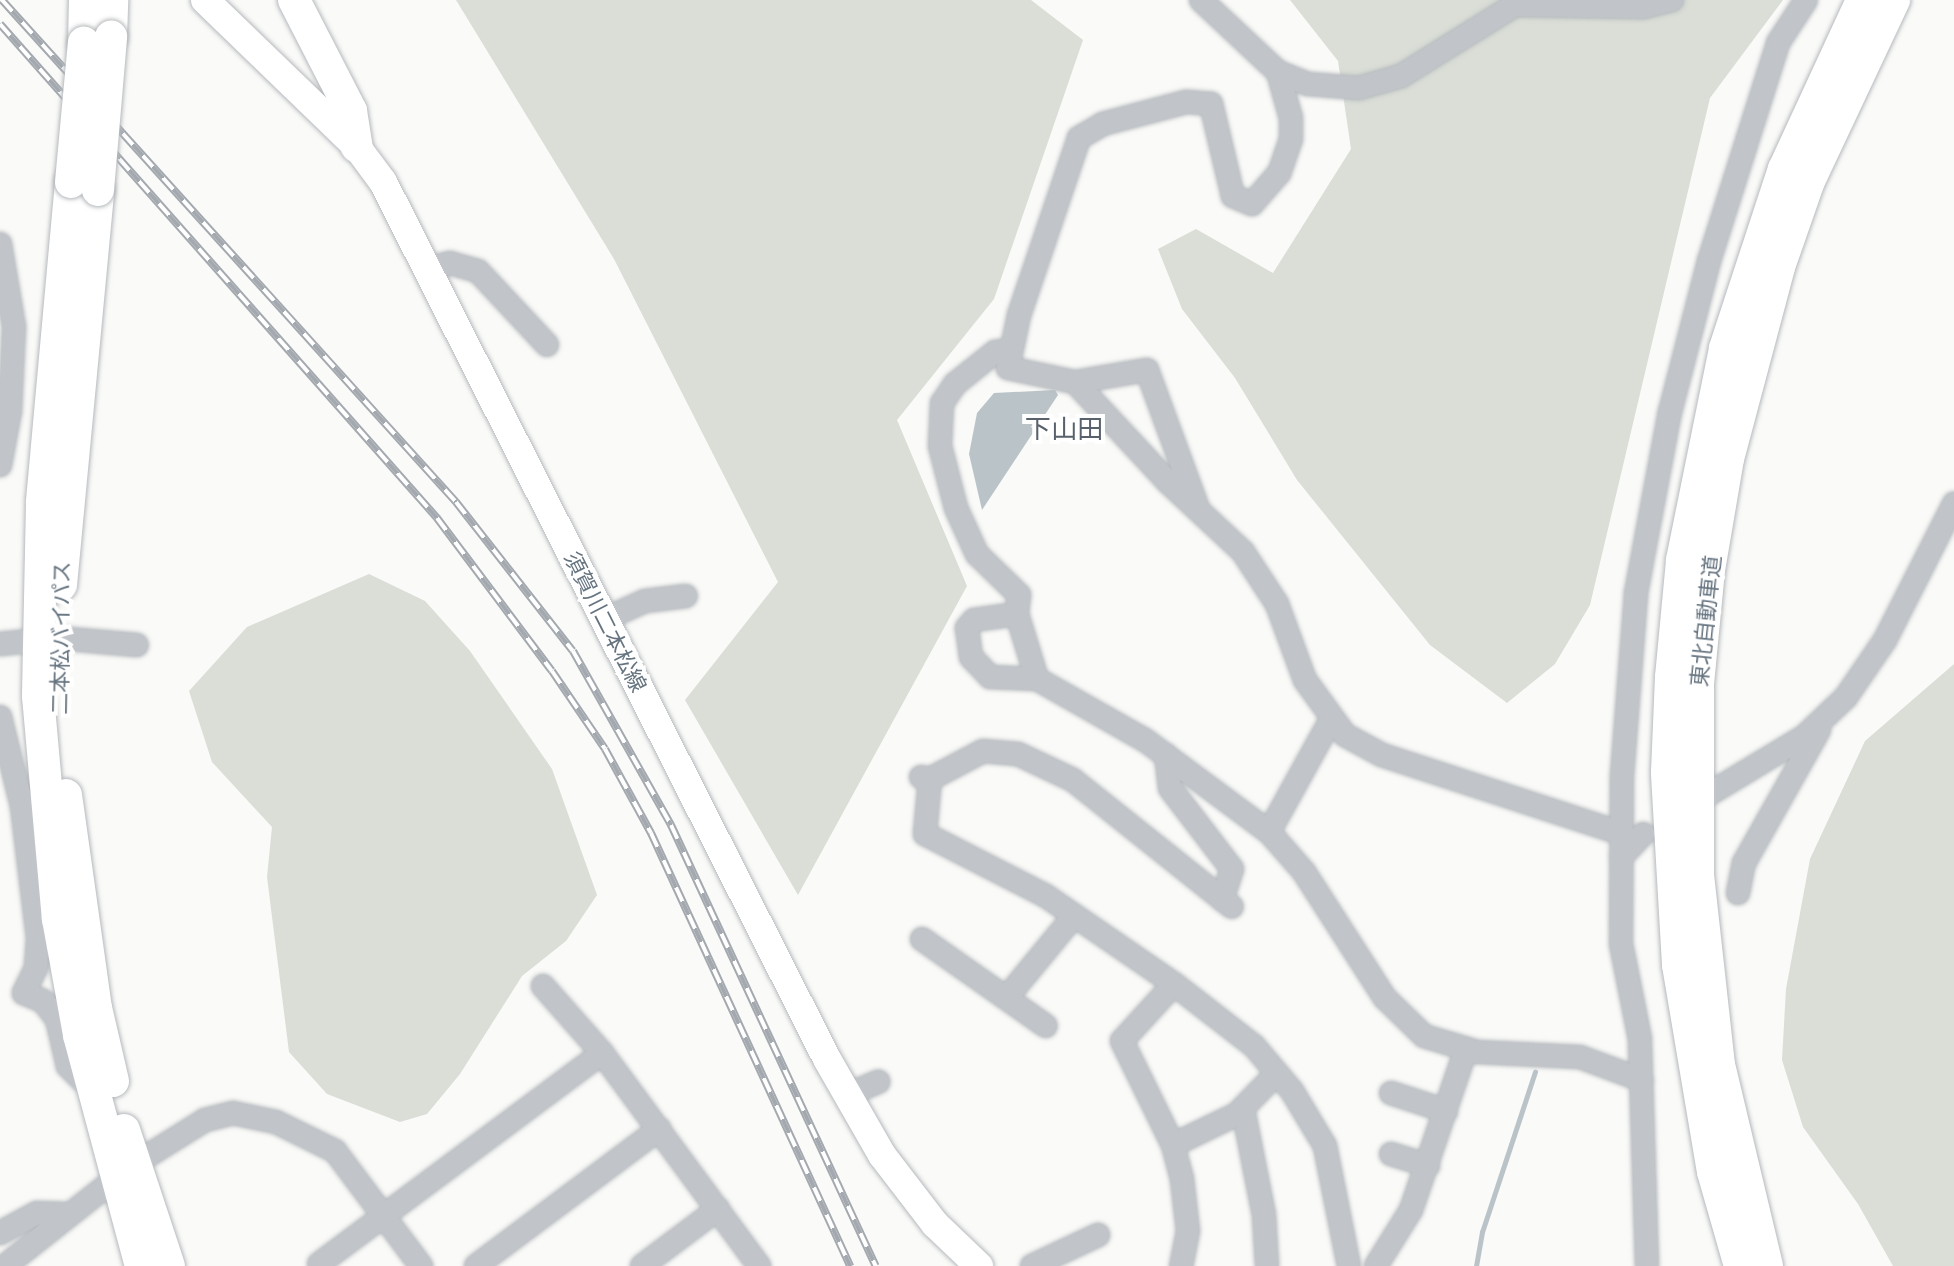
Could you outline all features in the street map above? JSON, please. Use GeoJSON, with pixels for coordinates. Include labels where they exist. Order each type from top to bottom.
{"type":"FeatureCollection","features":[{"type":"Feature","properties":{"kind":"highway","name":"二本松バイパス"},"geometry":{"type":"LineString","coordinates":[[85,0],[98,40]]}},
{"type":"Feature","properties":{"kind":"highway","name":"二本松バイパス"},"geometry":{"type":"LineString","coordinates":[[112,0],[98,40],[48,638],[38,696],[58,919],[94,1092],[124,1172],[169,1266]]}},
{"type":"Feature","properties":{"kind":"highway"},"geometry":{"type":"LineString","coordinates":[[294,0],[351,111],[357,147]]}},
{"type":"Feature","properties":{"kind":"highway","name":"東北自動車道"},"geometry":{"type":"LineString","coordinates":[[1740,1266],[1704,1129],[1678,965],[1667,772],[1673,648],[1701,450],[1733,322],[1784,169],[1862,0]]}},
{"type":"Feature","properties":{"kind":"highway","name":"東北自動車道"},"geometry":{"type":"LineString","coordinates":[[1767,1266],[1719,1065],[1699,890],[1698,684],[1709,570],[1731,445],[1779,267],[1809,181],[1894,0]]}},
{"type":"Feature","properties":{"kind":"highway","name":"二本松バイパス"},"geometry":{"type":"LineString","coordinates":[[48,638],[73,853],[96,1008],[141,1266]]}},
{"type":"Feature","properties":{"kind":"main road","name":"須賀川二本松線"},"geometry":{"type":"LineString","coordinates":[[205,0],[357,147],[383,182],[430,268],[603,620],[847,1095],[882,1155],[935,1224],[976,1265]]}},
{"type":"Feature","properties":{"kind":"street"},"geometry":{"type":"LineString","coordinates":[[1201,0],[1278,72],[1308,84],[1370,87],[1401,76],[1515,5],[1643,7],[1672,0]]}},
{"type":"Feature","properties":{"kind":"street"},"geometry":{"type":"LineString","coordinates":[[1647,1266],[1642,1080],[1621,944],[1621,857],[1632,834],[1625,688],[1636,593],[1670,412],[1742,149],[1778,43],[1806,0]]}},
{"type":"Feature","properties":{"kind":"street"},"geometry":{"type":"LineString","coordinates":[[1197,506],[1147,370],[1075,382],[1010,371],[1009,350],[1079,138],[1103,124],[1186,102],[1211,104],[1233,196],[1252,204],[1279,173],[1291,139],[1291,118],[1278,72]]}},
{"type":"Feature","properties":{"kind":"street"},"geometry":{"type":"LineString","coordinates":[[0,244],[14,327],[10,411],[0,465]]}},
{"type":"Feature","properties":{"kind":"street"},"geometry":{"type":"LineString","coordinates":[[430,268],[450,263],[478,271],[547,345]]}},
{"type":"Feature","properties":{"kind":"street"},"geometry":{"type":"LineString","coordinates":[[1009,350],[985,359],[955,384],[942,403],[938,423],[960,518],[977,554],[1019,595],[1017,614],[1037,679]]}},
{"type":"Feature","properties":{"kind":"street"},"geometry":{"type":"LineString","coordinates":[[1075,382],[1168,482],[1197,506],[1262,579],[1277,604],[1294,658],[1345,735],[1382,755],[1632,834]]}},
{"type":"Feature","properties":{"kind":"street"},"geometry":{"type":"LineString","coordinates":[[1738,893],[1744,863],[1826,719],[1885,640],[1954,504]]}},
{"type":"Feature","properties":{"kind":"street"},"geometry":{"type":"LineString","coordinates":[[603,620],[645,601],[686,596]]}},
{"type":"Feature","properties":{"kind":"street"},"geometry":{"type":"LineString","coordinates":[[1017,614],[974,620],[967,628],[971,657],[990,677],[1037,679],[1166,755],[1269,832],[1304,872],[1401,1018],[1439,1043],[1466,1049],[1580,1057],[1642,1080]]}},
{"type":"Feature","properties":{"kind":"street"},"geometry":{"type":"LineString","coordinates":[[0,644],[48,638],[137,645]]}},
{"type":"Feature","properties":{"kind":"street"},"geometry":{"type":"LineString","coordinates":[[0,717],[22,806],[38,938],[36,968],[24,993],[43,1001],[57,1019],[68,1066],[94,1092]]}},
{"type":"Feature","properties":{"kind":"street"},"geometry":{"type":"LineString","coordinates":[[1269,832],[1332,718]]}},
{"type":"Feature","properties":{"kind":"street"},"geometry":{"type":"LineString","coordinates":[[1709,794],[1826,719]]}},
{"type":"Feature","properties":{"kind":"street"},"geometry":{"type":"LineString","coordinates":[[1166,755],[1170,788],[1232,869],[1227,903],[1073,780],[1018,754],[983,751],[926,778],[925,834],[1010,876],[1074,916],[1174,984],[1254,1046],[1316,1123],[1325,1146],[1349,1266]]}},
{"type":"Feature","properties":{"kind":"street"},"geometry":{"type":"LineString","coordinates":[[1008,996],[1074,916]]}},
{"type":"Feature","properties":{"kind":"street"},"geometry":{"type":"LineString","coordinates":[[922,939],[1008,996],[1046,1026]]}},
{"type":"Feature","properties":{"kind":"street"},"geometry":{"type":"LineString","coordinates":[[1174,984],[1122,1041],[1173,1145],[1187,1209],[1181,1266]]}},
{"type":"Feature","properties":{"kind":"street"},"geometry":{"type":"LineString","coordinates":[[543,986],[602,1053],[759,1266]]}},
{"type":"Feature","properties":{"kind":"street"},"geometry":{"type":"LineString","coordinates":[[1376,1266],[1411,1210],[1466,1049]]}},
{"type":"Feature","properties":{"kind":"street"},"geometry":{"type":"LineString","coordinates":[[319,1264],[602,1053]]}},
{"type":"Feature","properties":{"kind":"street"},"geometry":{"type":"LineString","coordinates":[[1173,1145],[1243,1109],[1277,1073]]}},
{"type":"Feature","properties":{"kind":"street"},"geometry":{"type":"LineString","coordinates":[[847,1095],[878,1082]]}},
{"type":"Feature","properties":{"kind":"street"},"geometry":{"type":"LineString","coordinates":[[1391,1093],[1446,1111]]}},
{"type":"Feature","properties":{"kind":"street"},"geometry":{"type":"LineString","coordinates":[[1243,1109],[1264,1215],[1267,1266]]}},
{"type":"Feature","properties":{"kind":"street"},"geometry":{"type":"LineString","coordinates":[[5,1266],[66,1214],[124,1172],[205,1120],[233,1113],[276,1122],[335,1151],[421,1266]]}},
{"type":"Feature","properties":{"kind":"street"},"geometry":{"type":"LineString","coordinates":[[476,1266],[659,1129]]}},
{"type":"Feature","properties":{"kind":"street"},"geometry":{"type":"LineString","coordinates":[[1391,1154],[1428,1165]]}},
{"type":"Feature","properties":{"kind":"street"},"geometry":{"type":"LineString","coordinates":[[642,1266],[718,1209]]}},
{"type":"Feature","properties":{"kind":"street"},"geometry":{"type":"LineString","coordinates":[[0,1233],[37,1213],[66,1214]]}},
{"type":"Feature","properties":{"kind":"street"},"geometry":{"type":"LineString","coordinates":[[1032,1266],[1098,1235]]}},
{"type":"Feature","properties":{"kind":"shaded area"},"geometry":{"type":"Polygon","coordinates":[[[456,0],[1031,0],[1083,40],[994,299],[897,420],[967,586],[798,895],[685,700],[778,582],[614,259],[456,0]]]}},
{"type":"Feature","properties":{"kind":"shaded area"},"geometry":{"type":"Polygon","coordinates":[[[1290,0],[1783,0],[1710,98],[1590,605],[1555,664],[1507,703],[1430,645],[1297,480],[1235,378],[1182,309],[1158,249],[1196,229],[1273,273],[1351,149],[1338,61],[1290,0]]]}},
{"type":"Feature","properties":{"kind":"shaded area"},"geometry":{"type":"Polygon","coordinates":[[[1055,390],[1058,395],[982,510],[969,454],[977,413],[994,393],[1055,390]]]}},
{"type":"Feature","properties":{"kind":"shaded area"},"geometry":{"type":"Polygon","coordinates":[[[369,574],[425,601],[470,651],[552,769],[597,895],[566,941],[522,976],[460,1074],[427,1114],[400,1122],[327,1094],[289,1052],[267,877],[272,827],[212,762],[189,691],[247,627],[369,574]]]}},
{"type":"Feature","properties":{"kind":"shaded area"},"geometry":{"type":"Polygon","coordinates":[[[1954,664],[1954,1266],[1893,1266],[1858,1204],[1803,1127],[1782,1060],[1786,989],[1810,859],[1865,741],[1954,664]]]}},
{"type":"Feature","properties":{"kind":"waterway"},"geometry":{"type":"LineString","coordinates":[[1476,1266],[1482,1232],[1535,1072]]}},
{"type":"Feature","properties":{"kind":"railway"},"geometry":{"type":"LineString","coordinates":[[2,0],[456,502],[573,651],[671,825],[876,1266]]}},
{"type":"Feature","properties":{"kind":"railway"},"geometry":{"type":"LineString","coordinates":[[0,24],[437,518],[552,671],[605,749],[651,833],[850,1266]]}},
{"type":"Feature","properties":{"kind":"district","name":"下山田"},"geometry":{"type":"Point","coordinates":[1064,429]}}]}
